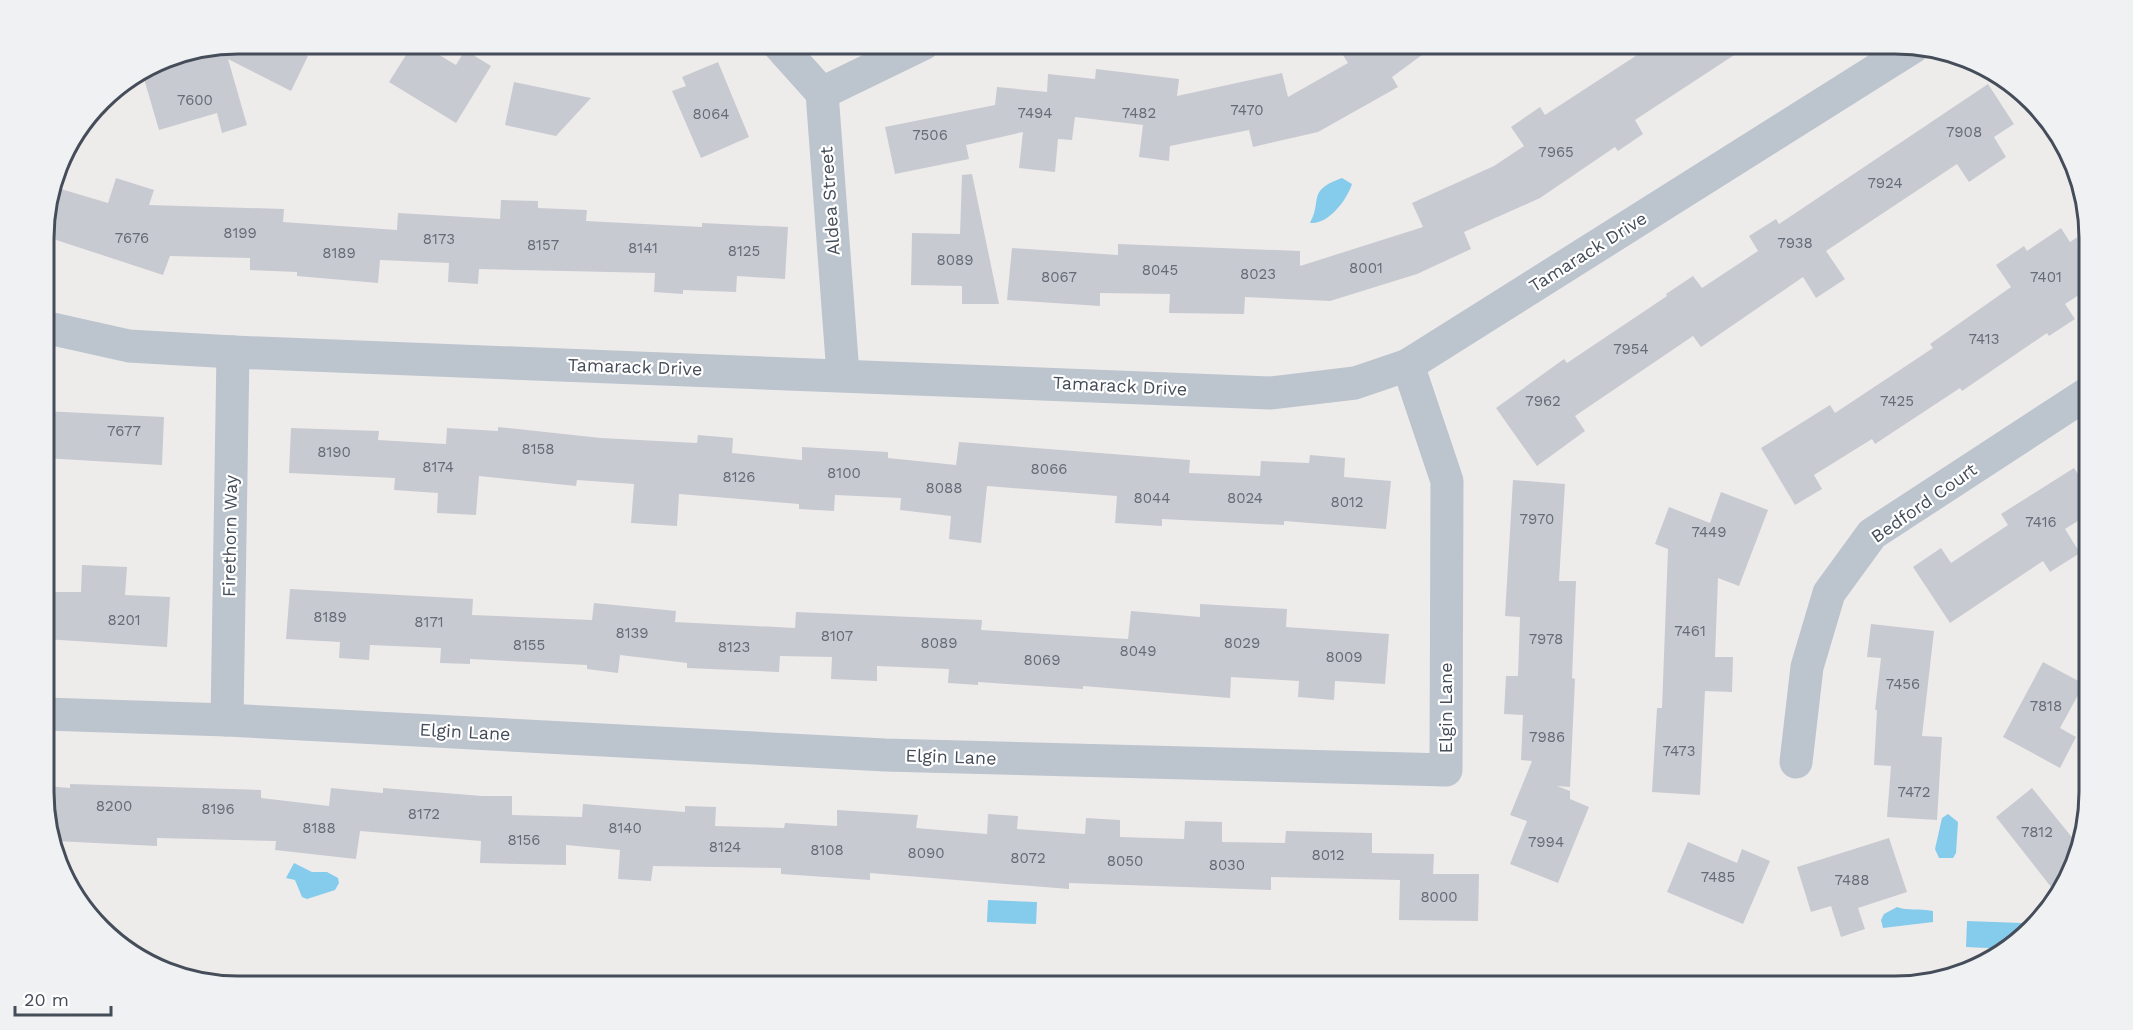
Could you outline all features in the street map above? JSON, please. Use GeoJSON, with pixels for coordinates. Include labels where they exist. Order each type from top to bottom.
{"type":"FeatureCollection","features":[{"type":"Feature","properties":{"kind":"street"},"geometry":{"type":"LineString","coordinates":[[787,54],[822,93],[902,54]]}},
{"type":"Feature","properties":{"kind":"street","name":"Tamarack Drive"},"geometry":{"type":"LineString","coordinates":[[54,329],[129,346],[233,352],[843,374],[1270,393],[1355,383],[1408,365],[1902,54]]}},
{"type":"Feature","properties":{"kind":"street","name":"Aldea Street"},"geometry":{"type":"LineString","coordinates":[[822,93],[843,374]]}},
{"type":"Feature","properties":{"kind":"street","name":"Firethorn Way"},"geometry":{"type":"LineString","coordinates":[[227,720],[233,352]]}},
{"type":"Feature","properties":{"kind":"street","name":"Elgin Lane"},"geometry":{"type":"LineString","coordinates":[[54,714],[227,720],[885,755],[1446,770],[1447,481],[1408,365]]}},
{"type":"Feature","properties":{"kind":"street","name":"Bedford Court"},"geometry":{"type":"LineString","coordinates":[[1796,762],[1807,667],[1830,593],[1872,534],[2079,399]]}},
{"type":"Feature","properties":{"kind":"water"},"geometry":{"type":"Polygon","coordinates":[[[1342,178],[1352,184],[1346,197],[1330,216],[1317,223],[1310,223],[1319,192],[1342,178]]]}},
{"type":"Feature","properties":{"kind":"water"},"geometry":{"type":"Polygon","coordinates":[[[1948,814],[1958,822],[1956,853],[1953,858],[1939,858],[1935,849],[1942,818],[1948,814]]]}},
{"type":"Feature","properties":{"kind":"water"},"geometry":{"type":"Polygon","coordinates":[[[294,863],[312,872],[327,872],[338,878],[339,883],[335,890],[307,899],[302,897],[295,880],[286,878],[294,863]]]}},
{"type":"Feature","properties":{"kind":"water"},"geometry":{"type":"Polygon","coordinates":[[[988,900],[1037,902],[1036,924],[987,922],[988,900]]]}},
{"type":"Feature","properties":{"kind":"water"},"geometry":{"type":"Polygon","coordinates":[[[1897,907],[1933,911],[1933,922],[1883,928],[1881,920],[1884,914],[1897,907]]]}},
{"type":"Feature","properties":{"kind":"water"},"geometry":{"type":"Polygon","coordinates":[[[1967,921],[2022,923],[1991,948],[1966,947],[1967,921]]]}},
{"type":"Feature","properties":{"kind":"building"},"geometry":{"type":"Polygon","coordinates":[[[304,54],[308,56],[291,91],[228,59],[247,125],[222,133],[217,113],[159,130],[144,80],[168,68],[191,60],[214,56],[304,54]]]}},
{"type":"Feature","properties":{"kind":"building"},"geometry":{"type":"Polygon","coordinates":[[[407,54],[438,54],[456,65],[463,54],[472,54],[491,66],[456,123],[389,82],[407,54]]]}},
{"type":"Feature","properties":{"kind":"building"},"geometry":{"type":"Polygon","coordinates":[[[1342,54],[1423,54],[1392,77],[1398,87],[1318,132],[1253,147],[1249,130],[1170,146],[1169,161],[1139,157],[1143,125],[1075,117],[1072,140],[1058,139],[1055,172],[1019,168],[1023,132],[966,145],[969,159],[895,174],[885,127],[995,105],[997,87],[1047,92],[1048,74],[1095,79],[1096,69],[1179,79],[1177,96],[1282,73],[1288,97],[1348,63],[1342,54]]]}},
{"type":"Feature","properties":{"kind":"building"},"geometry":{"type":"Polygon","coordinates":[[[1639,54],[1736,54],[1635,120],[1643,134],[1618,151],[1615,147],[1540,198],[1464,232],[1471,249],[1417,274],[1330,301],[1245,297],[1244,314],[1169,313],[1170,294],[1100,293],[1100,306],[1007,300],[1012,248],[1118,255],[1118,244],[1300,251],[1300,266],[1423,227],[1412,203],[1494,166],[1524,146],[1511,127],[1540,107],[1545,115],[1639,54]]]}},
{"type":"Feature","properties":{"kind":"building"},"geometry":{"type":"Polygon","coordinates":[[[718,62],[749,137],[701,158],[672,91],[686,86],[682,77],[718,62]]]}},
{"type":"Feature","properties":{"kind":"building"},"geometry":{"type":"Polygon","coordinates":[[[514,82],[591,98],[556,136],[505,125],[514,82]]]}},
{"type":"Feature","properties":{"kind":"building"},"geometry":{"type":"Polygon","coordinates":[[[1988,84],[2014,124],[1994,137],[2006,157],[1969,182],[1957,164],[1826,251],[1845,279],[1816,298],[1803,277],[1701,347],[1693,336],[1575,416],[1585,431],[1537,466],[1496,408],[1564,359],[1567,363],[1693,276],[1702,288],[1758,251],[1749,236],[1776,219],[1779,224],[1988,84]]]}},
{"type":"Feature","properties":{"kind":"building"},"geometry":{"type":"Polygon","coordinates":[[[972,174],[999,304],[962,304],[962,286],[911,285],[912,233],[960,234],[962,175],[972,174]]]}},
{"type":"Feature","properties":{"kind":"building"},"geometry":{"type":"Polygon","coordinates":[[[116,178],[154,190],[149,205],[284,209],[283,222],[397,230],[398,213],[500,219],[501,200],[538,201],[538,208],[587,210],[586,221],[702,227],[702,223],[788,227],[785,279],[737,276],[736,292],[683,290],[683,294],[654,292],[655,273],[479,269],[478,284],[448,282],[449,263],[380,260],[378,283],[297,276],[297,272],[250,270],[250,258],[170,256],[163,275],[54,239],[61,189],[108,203],[116,178]]]}},
{"type":"Feature","properties":{"kind":"building"},"geometry":{"type":"Polygon","coordinates":[[[2061,228],[2070,242],[2079,236],[2079,295],[2065,304],[2075,319],[2049,336],[2047,333],[1962,391],[1960,388],[1875,444],[1872,439],[1814,475],[1822,489],[1795,505],[1761,448],[1830,405],[1835,413],[1933,348],[1930,344],[2011,287],[1996,265],[2024,246],[2027,251],[2061,228]]]}},
{"type":"Feature","properties":{"kind":"building"},"geometry":{"type":"Polygon","coordinates":[[[54,412],[164,417],[162,465],[54,459],[54,412]]]}},
{"type":"Feature","properties":{"kind":"building"},"geometry":{"type":"Polygon","coordinates":[[[498,427],[601,438],[697,443],[698,435],[733,438],[732,453],[802,460],[802,447],[888,452],[888,458],[956,465],[959,442],[1190,460],[1189,473],[1260,476],[1261,461],[1309,463],[1310,455],[1345,458],[1344,477],[1391,481],[1386,529],[1284,521],[1284,525],[1162,519],[1162,526],[1115,523],[1117,496],[987,486],[981,543],[949,539],[951,516],[900,510],[901,498],[835,495],[834,511],[799,509],[799,504],[679,494],[677,526],[631,523],[634,484],[577,480],[576,486],[479,476],[476,515],[437,513],[438,493],[394,490],[395,478],[289,473],[291,428],[379,431],[378,440],[446,444],[447,428],[498,431],[498,427]]]}},
{"type":"Feature","properties":{"kind":"building"},"geometry":{"type":"Polygon","coordinates":[[[2074,468],[2079,476],[2079,520],[2065,529],[2079,554],[2050,572],[2043,561],[1950,623],[1913,567],[1941,548],[1951,563],[2008,525],[2001,514],[2074,468]]]}},
{"type":"Feature","properties":{"kind":"building"},"geometry":{"type":"Polygon","coordinates":[[[1513,480],[1565,484],[1559,581],[1576,581],[1572,678],[1575,679],[1570,787],[1557,786],[1570,791],[1570,799],[1589,807],[1558,883],[1510,864],[1527,821],[1510,815],[1532,761],[1521,760],[1523,715],[1504,714],[1506,676],[1518,676],[1520,617],[1505,616],[1513,480]]]}},
{"type":"Feature","properties":{"kind":"building"},"geometry":{"type":"Polygon","coordinates":[[[1721,492],[1768,510],[1739,586],[1718,578],[1715,657],[1733,657],[1732,692],[1705,691],[1700,795],[1652,792],[1657,708],[1662,708],[1668,549],[1655,544],[1669,507],[1710,523],[1721,492]]]}},
{"type":"Feature","properties":{"kind":"building"},"geometry":{"type":"Polygon","coordinates":[[[82,565],[127,567],[125,595],[170,597],[167,647],[54,640],[54,592],[81,592],[82,565]]]}},
{"type":"Feature","properties":{"kind":"building"},"geometry":{"type":"Polygon","coordinates":[[[290,589],[473,599],[472,615],[592,620],[594,603],[676,611],[675,622],[795,628],[796,612],[982,620],[981,630],[1128,639],[1131,611],[1200,617],[1200,604],[1287,609],[1286,627],[1389,634],[1385,684],[1335,681],[1334,700],[1298,697],[1299,681],[1231,677],[1230,698],[1083,686],[1083,689],[978,682],[978,685],[948,683],[949,669],[877,666],[877,681],[831,679],[832,657],[780,656],[779,672],[687,668],[687,663],[620,655],[618,673],[587,669],[587,665],[470,659],[470,664],[440,663],[441,648],[370,645],[369,660],[339,658],[340,642],[286,639],[290,589]]]}},
{"type":"Feature","properties":{"kind":"building"},"geometry":{"type":"Polygon","coordinates":[[[1871,624],[1934,631],[1922,736],[1942,737],[1937,820],[1887,817],[1891,766],[1874,765],[1877,710],[1875,710],[1881,658],[1867,657],[1871,624]]]}},
{"type":"Feature","properties":{"kind":"building"},"geometry":{"type":"Polygon","coordinates":[[[2043,662],[2079,681],[2079,693],[2060,728],[2076,737],[2060,768],[2003,737],[2043,662]]]}},
{"type":"Feature","properties":{"kind":"building"},"geometry":{"type":"Polygon","coordinates":[[[70,784],[261,790],[261,798],[329,806],[331,788],[383,793],[383,788],[482,796],[512,796],[512,815],[582,817],[583,804],[685,812],[685,806],[716,807],[715,826],[784,828],[785,823],[837,826],[837,810],[918,815],[916,828],[987,834],[988,814],[1018,816],[1017,829],[1085,834],[1086,818],[1120,820],[1120,837],[1184,839],[1185,821],[1222,822],[1222,842],[1285,843],[1286,831],[1372,833],[1372,853],[1434,854],[1433,874],[1479,874],[1478,921],[1399,920],[1400,880],[1271,877],[1271,890],[1069,883],[1069,889],[870,873],[870,880],[781,874],[781,868],[653,866],[651,881],[618,879],[620,850],[566,845],[566,865],[480,863],[481,841],[360,831],[356,859],[275,850],[276,841],[157,838],[157,846],[61,841],[54,787],[70,788],[70,784]]]}},
{"type":"Feature","properties":{"kind":"building"},"geometry":{"type":"Polygon","coordinates":[[[2032,788],[2073,839],[2060,873],[2051,887],[1996,817],[2032,788]]]}},
{"type":"Feature","properties":{"kind":"building"},"geometry":{"type":"Polygon","coordinates":[[[1889,838],[1907,892],[1858,908],[1865,929],[1841,937],[1831,906],[1811,912],[1797,867],[1889,838]]]}},
{"type":"Feature","properties":{"kind":"building"},"geometry":{"type":"Polygon","coordinates":[[[1688,842],[1737,863],[1742,849],[1770,861],[1743,924],[1667,892],[1688,842]]]}}]}
